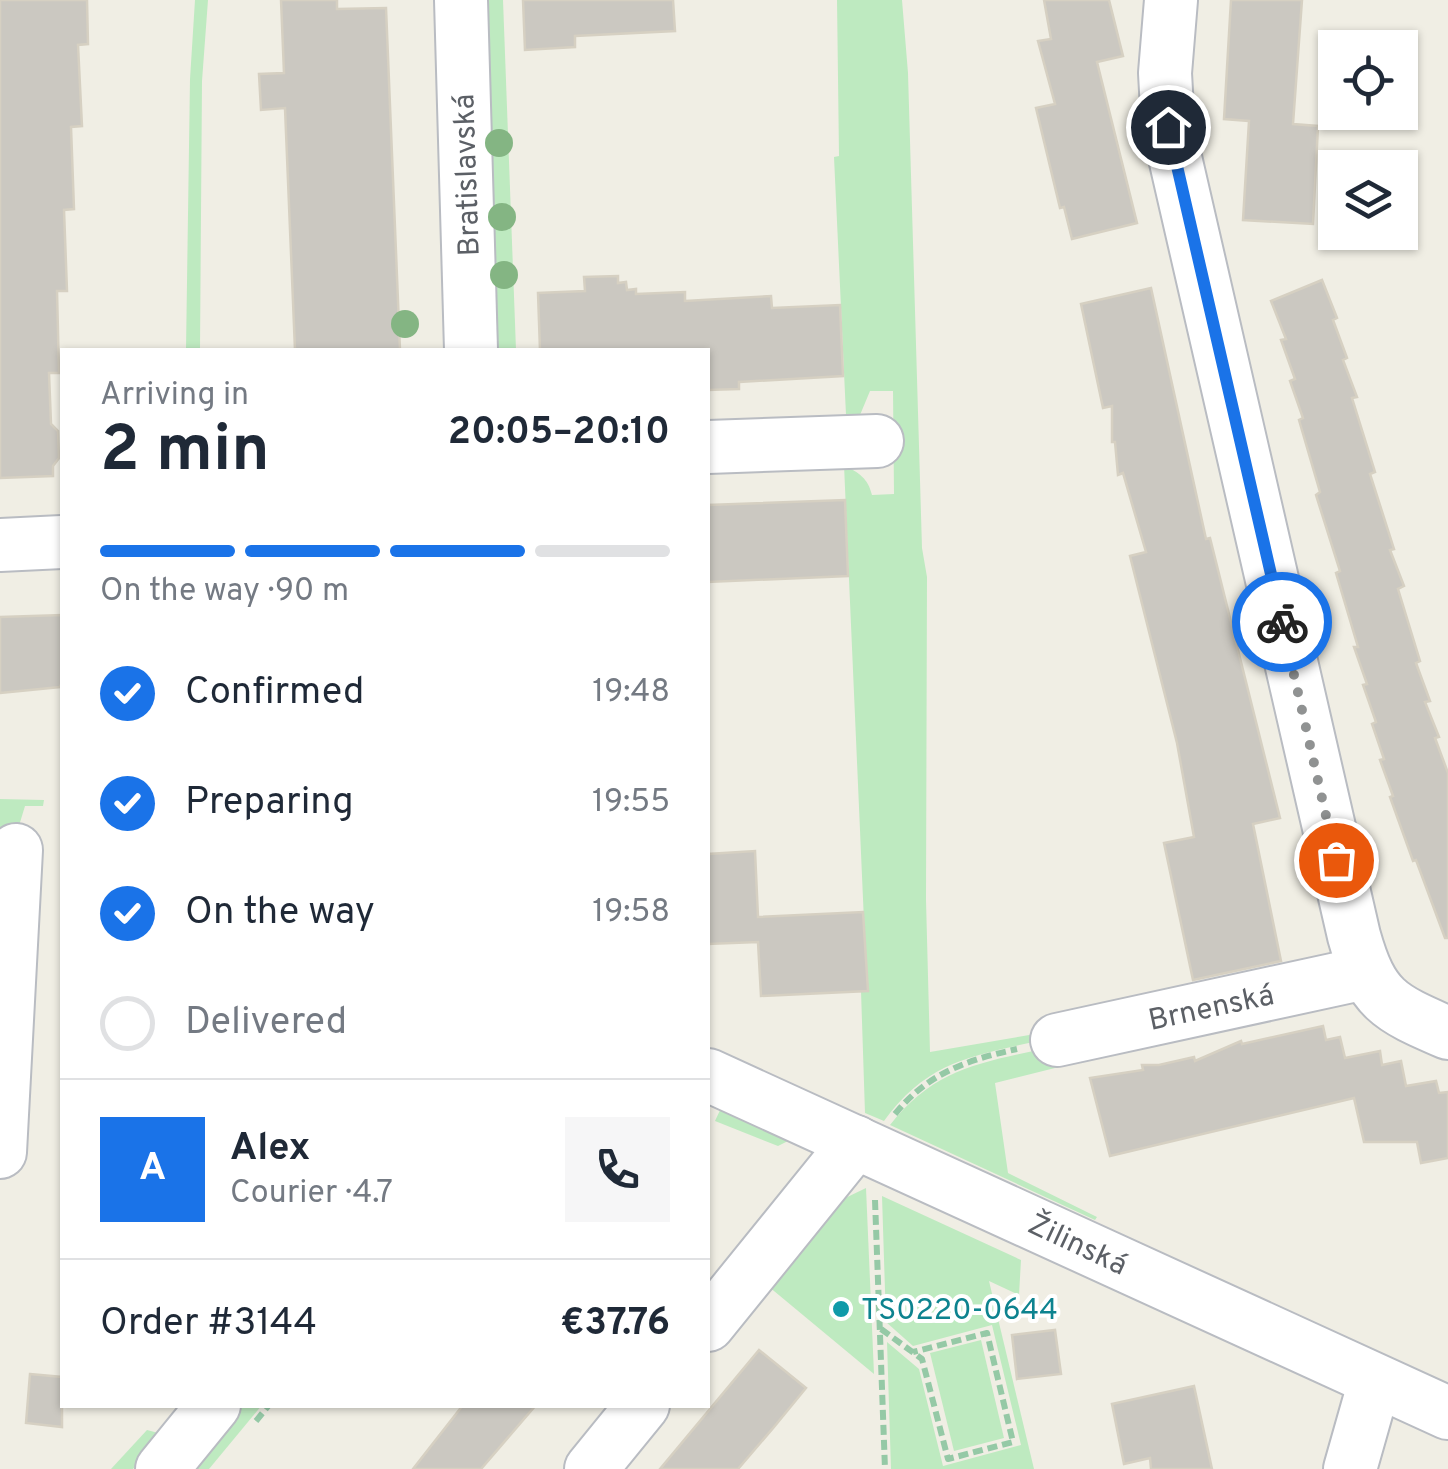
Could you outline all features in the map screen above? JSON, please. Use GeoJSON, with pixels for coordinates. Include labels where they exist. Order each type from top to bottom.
{"type":"FeatureCollection","features":[{"type":"Feature","properties":{"kind":"street","name":"Bratislavská"},"geometry":{"type":"LineString","coordinates":[[460,0],[471,348]]}},
{"type":"Feature","properties":{"kind":"street"},"geometry":{"type":"LineString","coordinates":[[1171,0],[1165,73],[1168,127],[1364,973],[1386,1001],[1448,1033]]}},
{"type":"Feature","properties":{"kind":"street"},"geometry":{"type":"LineString","coordinates":[[710,446],[877,441]]}},
{"type":"Feature","properties":{"kind":"street"},"geometry":{"type":"LineString","coordinates":[[0,545],[60,542]]}},
{"type":"Feature","properties":{"kind":"street"},"geometry":{"type":"LineString","coordinates":[[0,1152],[16,850]]}},
{"type":"Feature","properties":{"kind":"street","name":"Brnenská"},"geometry":{"type":"LineString","coordinates":[[1058,1040],[1364,973]]}},
{"type":"Feature","properties":{"kind":"street","name":"Žilinská"},"geometry":{"type":"LineString","coordinates":[[710,1076],[1448,1413]]}},
{"type":"Feature","properties":{"kind":"street"},"geometry":{"type":"LineString","coordinates":[[710,1324],[856,1142]]}},
{"type":"Feature","properties":{"kind":"street"},"geometry":{"type":"LineString","coordinates":[[1350,1469],[1375,1381]]}},
{"type":"Feature","properties":{"kind":"street"},"geometry":{"type":"LineString","coordinates":[[162,1469],[212,1408]]}},
{"type":"Feature","properties":{"kind":"street"},"geometry":{"type":"LineString","coordinates":[[591,1469],[641,1408]]}},
{"type":"Feature","properties":{"kind":"path"},"geometry":{"type":"LineString","coordinates":[[880,1328],[913,1352],[922,1358],[948,1459],[1013,1442],[987,1333],[913,1352]]}},
{"type":"Feature","properties":{"kind":"green space"},"geometry":{"type":"Polygon","coordinates":[[[195,0],[208,0],[202,81],[200,348],[186,348],[195,0]]]}},
{"type":"Feature","properties":{"kind":"green space"},"geometry":{"type":"Polygon","coordinates":[[[485,0],[503,0],[516,348],[497,348],[485,0]]]}},
{"type":"Feature","properties":{"kind":"green space"},"geometry":{"type":"Polygon","coordinates":[[[837,0],[902,0],[908,73],[922,548],[927,577],[926,900],[930,1052],[1041,1033],[1042,1040],[973,1057],[935,1073],[884,1121],[865,1113],[861,991],[867,990],[844,465],[862,477],[872,495],[894,494],[893,391],[870,391],[860,415],[846,415],[834,157],[839,156],[837,0]]]}},
{"type":"Feature","properties":{"kind":"green space"},"geometry":{"type":"Polygon","coordinates":[[[0,799],[44,800],[43,806],[25,806],[18,829],[0,847],[0,799]]]}},
{"type":"Feature","properties":{"kind":"green space"},"geometry":{"type":"Polygon","coordinates":[[[1085,1044],[1087,1060],[995,1083],[1008,1173],[1097,1217],[1095,1220],[890,1125],[923,1092],[958,1072],[1042,1049],[1046,1065],[1074,1062],[1085,1044]]]}},
{"type":"Feature","properties":{"kind":"green space"},"geometry":{"type":"Polygon","coordinates":[[[722,1106],[790,1140],[778,1146],[715,1121],[722,1106]]]}},
{"type":"Feature","properties":{"kind":"green space"},"geometry":{"type":"Polygon","coordinates":[[[866,1188],[874,1374],[768,1286],[837,1202],[866,1188]]]}},
{"type":"Feature","properties":{"kind":"green space"},"geometry":{"type":"Polygon","coordinates":[[[882,1196],[1021,1260],[1019,1295],[989,1281],[1034,1469],[891,1469],[887,1342],[919,1369],[943,1466],[1021,1445],[992,1325],[913,1346],[886,1322],[882,1196]]]}},
{"type":"Feature","properties":{"kind":"green space"},"geometry":{"type":"Polygon","coordinates":[[[981,1340],[1004,1438],[954,1451],[930,1353],[981,1340]]]}},
{"type":"Feature","properties":{"kind":"green space"},"geometry":{"type":"Polygon","coordinates":[[[238,1408],[260,1408],[209,1469],[191,1469],[238,1408]]]}},
{"type":"Feature","properties":{"kind":"green space"},"geometry":{"type":"Polygon","coordinates":[[[147,1430],[162,1434],[133,1469],[111,1469],[147,1430]]]}},
{"type":"Feature","properties":{"kind":"building"},"geometry":{"type":"Polygon","coordinates":[[[0,0],[87,0],[88,44],[78,45],[82,126],[71,127],[74,209],[64,210],[67,291],[57,291],[59,373],[49,373],[51,424],[58,431],[59,458],[53,466],[53,476],[0,478],[0,0]]]}},
{"type":"Feature","properties":{"kind":"building"},"geometry":{"type":"Polygon","coordinates":[[[281,0],[337,0],[337,9],[386,8],[400,348],[295,348],[285,108],[261,110],[259,74],[284,73],[281,0]]]}},
{"type":"Feature","properties":{"kind":"building"},"geometry":{"type":"Polygon","coordinates":[[[523,0],[673,0],[675,31],[575,36],[575,47],[525,50],[523,0]]]}},
{"type":"Feature","properties":{"kind":"building"},"geometry":{"type":"Polygon","coordinates":[[[1044,0],[1109,0],[1123,56],[1097,62],[1137,223],[1072,239],[1064,207],[1060,208],[1036,108],[1055,104],[1038,41],[1051,39],[1044,0]]]}},
{"type":"Feature","properties":{"kind":"building"},"geometry":{"type":"Polygon","coordinates":[[[1231,0],[1302,0],[1293,124],[1318,126],[1313,224],[1243,220],[1249,121],[1224,119],[1231,0]]]}},
{"type":"Feature","properties":{"kind":"building"},"geometry":{"type":"Polygon","coordinates":[[[618,276],[618,283],[626,282],[627,290],[636,289],[636,294],[685,292],[685,301],[771,296],[772,308],[840,305],[843,376],[739,382],[739,389],[710,390],[710,348],[540,348],[538,293],[585,291],[584,277],[618,276]]]}},
{"type":"Feature","properties":{"kind":"building"},"geometry":{"type":"Polygon","coordinates":[[[1322,280],[1337,318],[1333,320],[1347,358],[1343,360],[1357,397],[1352,398],[1375,472],[1370,474],[1404,586],[1398,589],[1420,661],[1416,663],[1430,701],[1425,702],[1448,773],[1448,938],[1416,860],[1413,861],[1390,797],[1393,796],[1380,760],[1384,759],[1372,724],[1376,722],[1363,685],[1367,684],[1336,573],[1340,571],[1316,495],[1320,492],[1290,381],[1295,379],[1281,340],[1286,339],[1271,301],[1322,280]]]}},
{"type":"Feature","properties":{"kind":"building"},"geometry":{"type":"Polygon","coordinates":[[[1151,288],[1206,539],[1210,538],[1280,818],[1253,824],[1281,961],[1193,980],[1164,843],[1194,837],[1177,743],[1130,556],[1146,552],[1123,473],[1118,475],[1112,442],[1112,406],[1103,408],[1081,304],[1151,288]]]}},
{"type":"Feature","properties":{"kind":"building"},"geometry":{"type":"Polygon","coordinates":[[[845,500],[848,576],[710,582],[710,505],[845,500]]]}},
{"type":"Feature","properties":{"kind":"building"},"geometry":{"type":"Polygon","coordinates":[[[60,615],[60,687],[0,693],[0,617],[60,615]]]}},
{"type":"Feature","properties":{"kind":"building"},"geometry":{"type":"Polygon","coordinates":[[[755,851],[758,917],[863,912],[868,991],[761,996],[758,942],[710,944],[710,854],[755,851]]]}},
{"type":"Feature","properties":{"kind":"building"},"geometry":{"type":"Polygon","coordinates":[[[1323,1026],[1326,1040],[1340,1037],[1345,1058],[1380,1051],[1382,1065],[1401,1061],[1406,1086],[1436,1081],[1439,1093],[1448,1092],[1448,1158],[1421,1163],[1417,1142],[1364,1142],[1354,1098],[1110,1156],[1090,1078],[1143,1070],[1142,1065],[1194,1057],[1195,1061],[1241,1041],[1242,1044],[1323,1026]]]}},
{"type":"Feature","properties":{"kind":"building"},"geometry":{"type":"Polygon","coordinates":[[[1055,1330],[1061,1374],[1017,1379],[1012,1335],[1055,1330]]]}},
{"type":"Feature","properties":{"kind":"building"},"geometry":{"type":"Polygon","coordinates":[[[759,1350],[806,1388],[774,1427],[738,1469],[660,1469],[759,1350]]]}},
{"type":"Feature","properties":{"kind":"building"},"geometry":{"type":"Polygon","coordinates":[[[30,1374],[60,1377],[62,1427],[26,1423],[30,1374]]]}},
{"type":"Feature","properties":{"kind":"building"},"geometry":{"type":"Polygon","coordinates":[[[1194,1386],[1212,1469],[1151,1469],[1150,1458],[1124,1464],[1112,1404],[1194,1386]]]}},
{"type":"Feature","properties":{"kind":"building"},"geometry":{"type":"Polygon","coordinates":[[[461,1408],[533,1408],[481,1469],[413,1469],[461,1408]]]}},
{"type":"Feature","properties":{"kind":"way so far"},"geometry":{"type":"LineString","coordinates":[[1282,622],[1336,860]]}},
{"type":"Feature","properties":{"kind":"place","name":"TS0220-0644"},"geometry":{"type":"Point","coordinates":[841,1309]}},
{"type":"Feature","properties":{"kind":"route"},"geometry":{"type":"LineString","coordinates":[[1168,127],[1282,622]]}}]}
